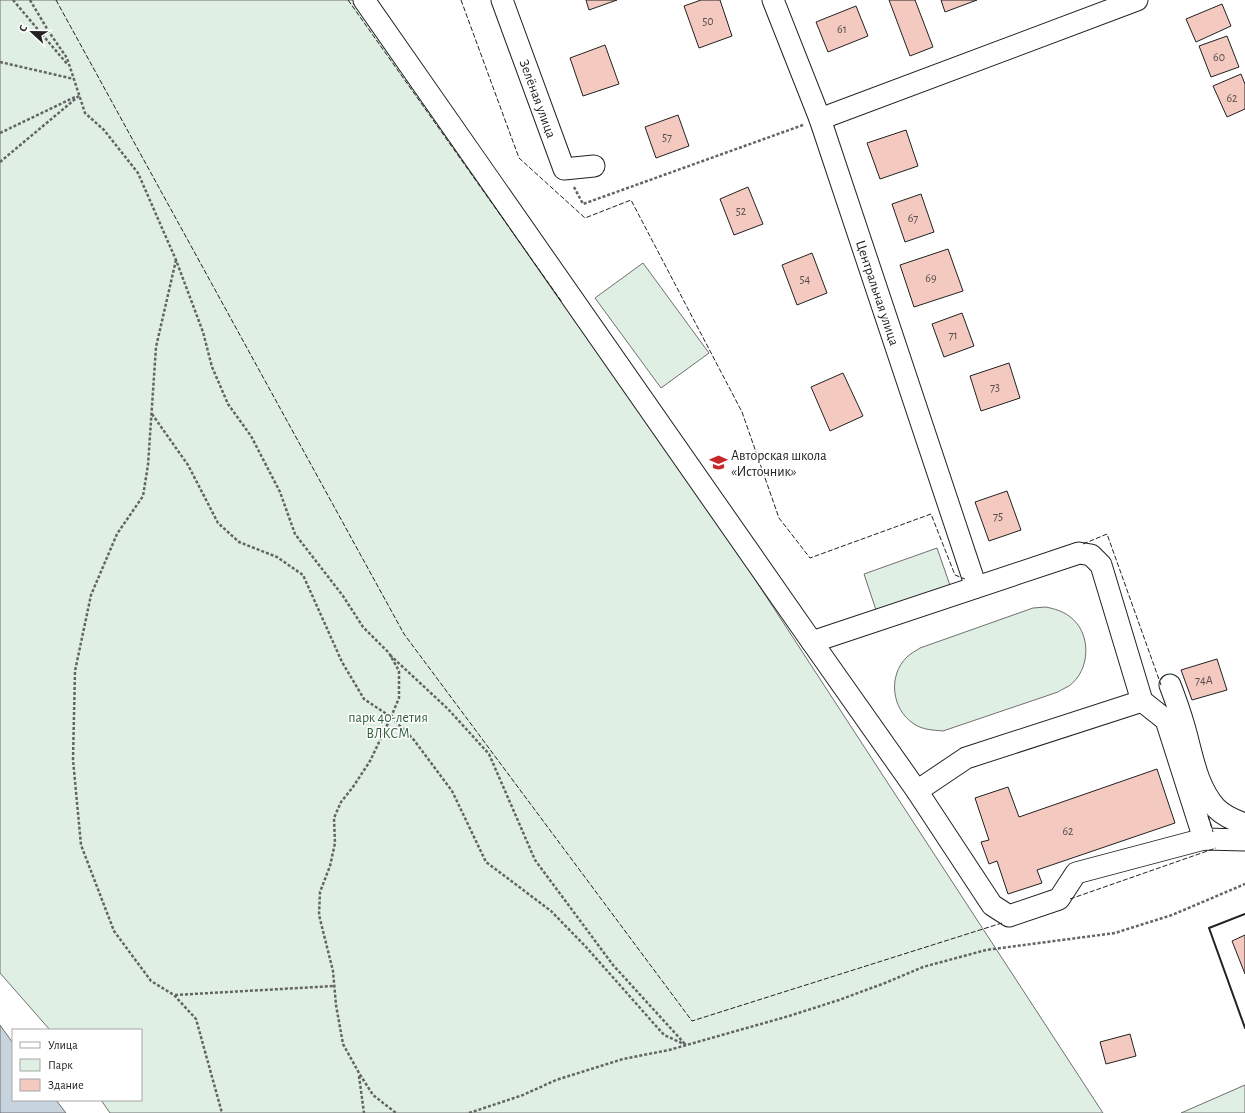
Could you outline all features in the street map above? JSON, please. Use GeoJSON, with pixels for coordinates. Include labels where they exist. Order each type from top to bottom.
{"type":"FeatureCollection","features":[{"type":"Feature","properties":{"kind":"street"},"geometry":{"type":"LineString","coordinates":[[364,0],[917,790],[992,905],[1009,916],[1060,899],[1076,873],[1204,839],[1245,840]]}},
{"type":"Feature","properties":{"kind":"street","name":"Зелёная улица"},"geometry":{"type":"LineString","coordinates":[[502,0],[564,168]]}},
{"type":"Feature","properties":{"kind":"street","name":"Центральная улица"},"geometry":{"type":"LineString","coordinates":[[773,0],[820,119],[976,587]]}},
{"type":"Feature","properties":{"kind":"street"},"geometry":{"type":"LineString","coordinates":[[820,119],[1137,0]]}},
{"type":"Feature","properties":{"kind":"street"},"geometry":{"type":"LineString","coordinates":[[564,168],[594,166]]}},
{"type":"Feature","properties":{"kind":"street"},"geometry":{"type":"LineString","coordinates":[[812,642],[1078,552],[1091,554],[1101,565],[1142,701],[1166,720],[1204,839]]}},
{"type":"Feature","properties":{"kind":"street"},"geometry":{"type":"LineString","coordinates":[[1170,685],[1184,724],[1205,793],[1217,809],[1236,821],[1245,824]]}},
{"type":"Feature","properties":{"kind":"street"},"geometry":{"type":"LineString","coordinates":[[917,790],[966,758],[1142,701]]}},
{"type":"Feature","properties":{"kind":"path"},"geometry":{"type":"LineString","coordinates":[[13,0],[70,67]]}},
{"type":"Feature","properties":{"kind":"path"},"geometry":{"type":"LineString","coordinates":[[30,0],[67,58],[85,113],[104,130],[138,173],[176,260],[203,332],[212,367],[228,404],[251,436],[277,486],[295,534],[343,596],[363,627],[448,709],[489,754],[535,860],[613,965],[686,1045]]}},
{"type":"Feature","properties":{"kind":"path"},"geometry":{"type":"LineString","coordinates":[[0,62],[74,79]]}},
{"type":"Feature","properties":{"kind":"path"},"geometry":{"type":"LineString","coordinates":[[0,133],[80,95]]}},
{"type":"Feature","properties":{"kind":"path"},"geometry":{"type":"LineString","coordinates":[[0,162],[80,95]]}},
{"type":"Feature","properties":{"kind":"path"},"geometry":{"type":"LineString","coordinates":[[564,168],[583,204],[820,119]]}},
{"type":"Feature","properties":{"kind":"path"},"geometry":{"type":"LineString","coordinates":[[176,260],[156,347],[148,464],[143,496],[117,534],[91,595],[75,671],[73,760],[81,845],[114,931],[151,981],[174,995],[196,1019],[222,1113]]}},
{"type":"Feature","properties":{"kind":"path"},"geometry":{"type":"LineString","coordinates":[[151,413],[188,465],[218,523],[239,542],[277,556],[303,576],[342,662],[364,699],[391,717],[414,740],[452,791],[486,862],[551,911],[587,948],[664,1035],[686,1045]]}},
{"type":"Feature","properties":{"kind":"path"},"geometry":{"type":"LineString","coordinates":[[389,653],[399,672],[400,698],[370,761],[341,802],[334,818],[335,843],[330,866],[320,892],[319,915],[333,971],[336,1005],[343,1044],[372,1095],[396,1113]]}},
{"type":"Feature","properties":{"kind":"path"},"geometry":{"type":"LineString","coordinates":[[469,1113],[523,1095],[556,1080],[616,1061],[669,1050],[789,1016],[839,1000],[923,966],[986,950],[1115,933],[1172,915],[1245,884]]}},
{"type":"Feature","properties":{"kind":"path"},"geometry":{"type":"LineString","coordinates":[[174,995],[334,986]]}},
{"type":"Feature","properties":{"kind":"path"},"geometry":{"type":"LineString","coordinates":[[359,1073],[364,1113]]}},
{"type":"Feature","properties":{"kind":"green space","name":"парк 40-летия ВЛКСМ"},"geometry":{"type":"Polygon","coordinates":[[[0,0],[377,0],[1103,1113],[110,1113],[102,1101],[142,1101],[142,1029],[49,1029],[0,973],[0,0]]]}},
{"type":"Feature","properties":{"kind":"green space"},"geometry":{"type":"Polygon","coordinates":[[[643,263],[709,353],[661,388],[595,298],[643,263]]]}},
{"type":"Feature","properties":{"kind":"green space"},"geometry":{"type":"Polygon","coordinates":[[[937,548],[952,591],[878,616],[864,574],[937,548]]]}},
{"type":"Feature","properties":{"kind":"green space"},"geometry":{"type":"Polygon","coordinates":[[[1046,607],[1058,610],[1069,616],[1077,623],[1082,631],[1085,641],[1085,661],[1082,671],[1069,686],[1058,692],[943,731],[921,727],[906,718],[897,701],[895,682],[901,664],[909,656],[920,648],[1033,608],[1046,607]]]}},
{"type":"Feature","properties":{"kind":"green space"},"geometry":{"type":"Polygon","coordinates":[[[1245,1085],[1245,1113],[1181,1113],[1245,1085]]]}},
{"type":"Feature","properties":{"kind":"shaded area"},"geometry":{"type":"Polygon","coordinates":[[[0,1025],[12,1042],[12,1101],[57,1101],[66,1113],[0,1113],[0,1025]]]}},
{"type":"Feature","properties":{"kind":"building"},"geometry":{"type":"Polygon","coordinates":[[[586,0],[617,0],[589,10],[586,0]]]}},
{"type":"Feature","properties":{"kind":"building"},"geometry":{"type":"Polygon","coordinates":[[[701,0],[720,0],[732,36],[699,48],[684,6],[701,0]]]}},
{"type":"Feature","properties":{"kind":"building"},"geometry":{"type":"Polygon","coordinates":[[[889,0],[915,0],[933,47],[910,56],[889,0]]]}},
{"type":"Feature","properties":{"kind":"building"},"geometry":{"type":"Polygon","coordinates":[[[941,0],[977,0],[945,12],[941,0]]]}},
{"type":"Feature","properties":{"kind":"building"},"geometry":{"type":"Polygon","coordinates":[[[1222,4],[1231,26],[1196,42],[1186,19],[1222,4]]]}},
{"type":"Feature","properties":{"kind":"building"},"geometry":{"type":"Polygon","coordinates":[[[856,6],[868,36],[828,52],[816,22],[856,6]]]}},
{"type":"Feature","properties":{"kind":"building"},"geometry":{"type":"Polygon","coordinates":[[[1227,36],[1239,67],[1211,77],[1199,46],[1227,36]]]}},
{"type":"Feature","properties":{"kind":"building"},"geometry":{"type":"Polygon","coordinates":[[[605,45],[619,84],[583,96],[570,58],[605,45]]]}},
{"type":"Feature","properties":{"kind":"building"},"geometry":{"type":"Polygon","coordinates":[[[1241,74],[1245,84],[1245,109],[1227,117],[1213,86],[1241,74]]]}},
{"type":"Feature","properties":{"kind":"building"},"geometry":{"type":"Polygon","coordinates":[[[678,115],[689,146],[656,158],[645,127],[678,115]]]}},
{"type":"Feature","properties":{"kind":"building"},"geometry":{"type":"Polygon","coordinates":[[[906,130],[918,166],[880,179],[867,143],[906,130]]]}},
{"type":"Feature","properties":{"kind":"building"},"geometry":{"type":"Polygon","coordinates":[[[748,187],[763,224],[734,235],[720,199],[748,187]]]}},
{"type":"Feature","properties":{"kind":"building"},"geometry":{"type":"Polygon","coordinates":[[[921,194],[934,232],[905,242],[892,204],[921,194]]]}},
{"type":"Feature","properties":{"kind":"building"},"geometry":{"type":"Polygon","coordinates":[[[948,249],[963,291],[914,307],[900,265],[948,249]]]}},
{"type":"Feature","properties":{"kind":"building"},"geometry":{"type":"Polygon","coordinates":[[[812,253],[827,293],[797,305],[782,265],[812,253]]]}},
{"type":"Feature","properties":{"kind":"building"},"geometry":{"type":"Polygon","coordinates":[[[962,313],[974,346],[944,357],[932,324],[962,313]]]}},
{"type":"Feature","properties":{"kind":"building"},"geometry":{"type":"Polygon","coordinates":[[[1009,363],[1020,398],[981,411],[970,376],[1009,363]]]}},
{"type":"Feature","properties":{"kind":"building"},"geometry":{"type":"Polygon","coordinates":[[[843,373],[863,416],[830,431],[811,387],[843,373]]]}},
{"type":"Feature","properties":{"kind":"building"},"geometry":{"type":"Polygon","coordinates":[[[1007,491],[1021,530],[989,541],[975,502],[1007,491]]]}},
{"type":"Feature","properties":{"kind":"building"},"geometry":{"type":"Polygon","coordinates":[[[1217,659],[1227,690],[1192,700],[1181,670],[1217,659]]]}},
{"type":"Feature","properties":{"kind":"building"},"geometry":{"type":"Polygon","coordinates":[[[1157,769],[1175,823],[1037,870],[1042,883],[1008,894],[997,861],[989,864],[981,842],[989,840],[975,798],[1008,787],[1019,817],[1157,769]]]}},
{"type":"Feature","properties":{"kind":"building"},"geometry":{"type":"Polygon","coordinates":[[[1245,935],[1245,974],[1232,941],[1245,935]]]}},
{"type":"Feature","properties":{"kind":"building"},"geometry":{"type":"Polygon","coordinates":[[[1130,1034],[1136,1056],[1106,1064],[1100,1042],[1130,1034]]]}},
{"type":"Feature","properties":{"kind":"fence"},"geometry":{"type":"LineString","coordinates":[[56,0],[404,634],[692,1021],[1002,923]]}},
{"type":"Feature","properties":{"kind":"fence"},"geometry":{"type":"LineString","coordinates":[[348,0],[562,302]]}},
{"type":"Feature","properties":{"kind":"fence"},"geometry":{"type":"LineString","coordinates":[[461,0],[519,158],[585,218],[631,200],[742,412],[779,518],[810,558],[931,514],[955,575],[965,579]]}},
{"type":"Feature","properties":{"kind":"fence"},"geometry":{"type":"LineString","coordinates":[[1083,544],[1107,534],[1161,685]]}},
{"type":"Feature","properties":{"kind":"fence"},"geometry":{"type":"LineString","coordinates":[[1208,816],[1213,832]]}},
{"type":"Feature","properties":{"kind":"fence"},"geometry":{"type":"LineString","coordinates":[[1070,899],[1216,848]]}},
{"type":"Feature","properties":{"kind":"wall"},"geometry":{"type":"LineString","coordinates":[[1245,914],[1209,928],[1245,1028]]}},
{"type":"Feature","properties":{"kind":"place","name":"Авторская школа «Источник»"},"geometry":{"type":"Point","coordinates":[718,463]}}]}
